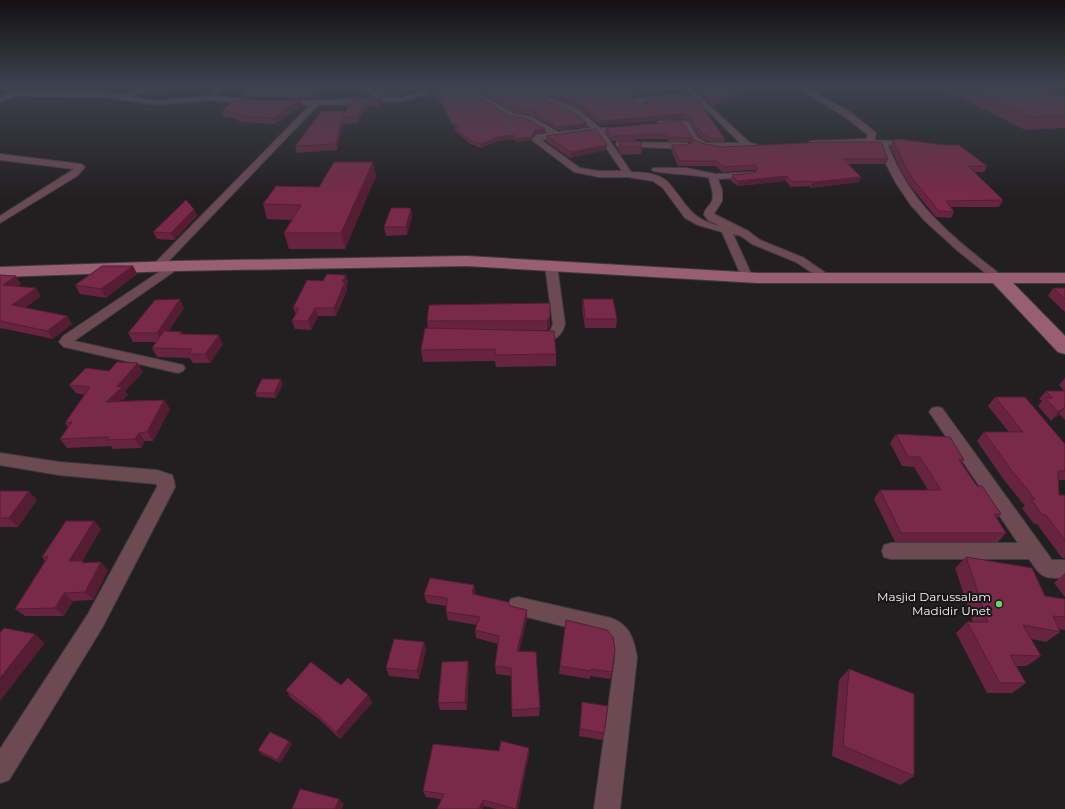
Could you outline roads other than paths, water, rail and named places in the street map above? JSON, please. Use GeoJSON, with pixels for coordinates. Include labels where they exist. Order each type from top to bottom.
{"type":"FeatureCollection","features":[{"type":"Feature","properties":{"kind":"street"},"geometry":{"type":"LineString","coordinates":[[157,267],[297,123]]}},
{"type":"Feature","properties":{"kind":"street"},"geometry":{"type":"LineString","coordinates":[[538,123],[557,135]]}},
{"type":"Feature","properties":{"kind":"street"},"geometry":{"type":"LineString","coordinates":[[589,123],[598,130],[628,174]]}},
{"type":"Feature","properties":{"kind":"street"},"geometry":{"type":"LineString","coordinates":[[652,124],[666,123]]}},
{"type":"Feature","properties":{"kind":"street"},"geometry":{"type":"LineString","coordinates":[[683,123],[685,123],[695,140],[704,145],[761,146]]}},
{"type":"Feature","properties":{"kind":"street"},"geometry":{"type":"LineString","coordinates":[[724,123],[748,146]]}},
{"type":"Feature","properties":{"kind":"street"},"geometry":{"type":"LineString","coordinates":[[858,123],[872,134],[870,141]]}},
{"type":"Feature","properties":{"kind":"street"},"geometry":{"type":"LineString","coordinates":[[613,128],[539,137],[536,140],[577,170],[599,174],[628,174],[656,178],[664,182],[688,215],[698,222],[726,230],[744,233]]}},
{"type":"Feature","properties":{"kind":"street"},"geometry":{"type":"LineString","coordinates":[[802,143],[887,142],[888,158],[908,193],[925,216],[958,247],[997,277],[1065,348]]}},
{"type":"Feature","properties":{"kind":"street"},"geometry":{"type":"LineString","coordinates":[[607,144],[687,146]]}},
{"type":"Feature","properties":{"kind":"street"},"geometry":{"type":"LineString","coordinates":[[0,157],[81,167],[74,174],[0,220]]}},
{"type":"Feature","properties":{"kind":"street"},"geometry":{"type":"LineString","coordinates":[[656,170],[704,172],[716,177],[751,174]]}},
{"type":"Feature","properties":{"kind":"street"},"geometry":{"type":"LineString","coordinates":[[716,177],[714,178],[717,190],[717,201],[709,212],[709,215],[712,218],[744,233],[756,242],[800,260],[827,278]]}},
{"type":"Feature","properties":{"kind":"street"},"geometry":{"type":"LineString","coordinates":[[726,230],[748,278]]}},
{"type":"Feature","properties":{"kind":"street"},"geometry":{"type":"LineString","coordinates":[[0,272],[175,266],[466,261],[748,278],[1065,278]]}},
{"type":"Feature","properties":{"kind":"street"},"geometry":{"type":"LineString","coordinates":[[175,266],[92,321],[66,342],[69,344],[178,368]]}},
{"type":"Feature","properties":{"kind":"street"},"geometry":{"type":"LineString","coordinates":[[526,337],[548,337],[554,336],[557,333],[559,324],[551,266]]}},
{"type":"Feature","properties":{"kind":"street"},"geometry":{"type":"LineString","coordinates":[[936,412],[1047,569],[1065,569]]}},
{"type":"Feature","properties":{"kind":"street"},"geometry":{"type":"LineString","coordinates":[[0,459],[30,466],[93,473],[157,477],[166,480],[166,487],[95,621],[0,770]]}},
{"type":"Feature","properties":{"kind":"street"},"geometry":{"type":"LineString","coordinates":[[891,551],[1034,551]]}},
{"type":"Feature","properties":{"kind":"street"},"geometry":{"type":"LineString","coordinates":[[518,606],[611,628],[620,634],[624,642],[626,658],[608,809]]}},
{"type":"Feature","properties":{"kind":"place","name":"Masjid Darussalam Madidir Unet"},"geometry":{"type":"Point","coordinates":[999,604]}}]}
